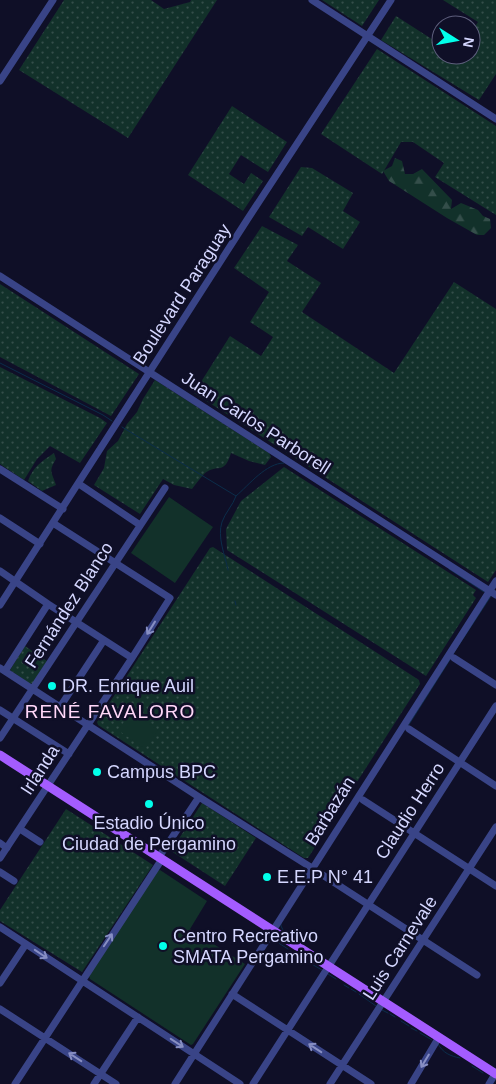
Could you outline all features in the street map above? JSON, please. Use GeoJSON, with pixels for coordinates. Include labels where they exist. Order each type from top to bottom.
{"type":"FeatureCollection","features":[{"type":"Feature","properties":{"kind":"main road"},"geometry":{"type":"LineString","coordinates":[[0,754],[496,1074]]}},
{"type":"Feature","properties":{"kind":"street"},"geometry":{"type":"LineString","coordinates":[[0,81],[53,0]]}},
{"type":"Feature","properties":{"kind":"street"},"geometry":{"type":"LineString","coordinates":[[312,0],[496,119]]}},
{"type":"Feature","properties":{"kind":"street","name":"Boulevard Paraguay"},"geometry":{"type":"LineString","coordinates":[[0,605],[391,0]]}},
{"type":"Feature","properties":{"kind":"street","name":"Juan Carlos Parborell"},"geometry":{"type":"LineString","coordinates":[[0,276],[493,593]]}},
{"type":"Feature","properties":{"kind":"street"},"geometry":{"type":"LineString","coordinates":[[0,469],[63,509]]}},
{"type":"Feature","properties":{"kind":"street"},"geometry":{"type":"LineString","coordinates":[[79,484],[140,525]]}},
{"type":"Feature","properties":{"kind":"street","name":"Fernández Blanco"},"geometry":{"type":"LineString","coordinates":[[0,738],[165,488]]}},
{"type":"Feature","properties":{"kind":"street"},"geometry":{"type":"LineString","coordinates":[[0,518],[40,544]]}},
{"type":"Feature","properties":{"kind":"street"},"geometry":{"type":"LineString","coordinates":[[53,523],[115,562]]}},
{"type":"Feature","properties":{"kind":"street","name":"Irlanda"},"geometry":{"type":"LineString","coordinates":[[0,858],[170,598],[115,562]]}},
{"type":"Feature","properties":{"kind":"street"},"geometry":{"type":"LineString","coordinates":[[0,571],[132,658]]}},
{"type":"Feature","properties":{"kind":"street","name":"Barbazán"},"geometry":{"type":"LineString","coordinates":[[175,1084],[493,593],[496,581]]}},
{"type":"Feature","properties":{"kind":"street"},"geometry":{"type":"LineString","coordinates":[[48,604],[2,669],[477,975]]}},
{"type":"Feature","properties":{"kind":"street"},"geometry":{"type":"LineString","coordinates":[[60,707],[104,640]]}},
{"type":"Feature","properties":{"kind":"street"},"geometry":{"type":"LineString","coordinates":[[454,658],[496,685]]}},
{"type":"Feature","properties":{"kind":"street","name":"Claudio Herro"},"geometry":{"type":"LineString","coordinates":[[253,1084],[496,706]]}},
{"type":"Feature","properties":{"kind":"street"},"geometry":{"type":"LineString","coordinates":[[0,710],[69,754]]}},
{"type":"Feature","properties":{"kind":"street"},"geometry":{"type":"LineString","coordinates":[[409,729],[496,786]]}},
{"type":"Feature","properties":{"kind":"street"},"geometry":{"type":"LineString","coordinates":[[15,1084],[199,797]]}},
{"type":"Feature","properties":{"kind":"street"},"geometry":{"type":"LineString","coordinates":[[363,800],[496,886]]}},
{"type":"Feature","properties":{"kind":"street","name":"Luis Carnevale"},"geometry":{"type":"LineString","coordinates":[[330,1084],[496,827]]}},
{"type":"Feature","properties":{"kind":"street"},"geometry":{"type":"LineString","coordinates":[[20,829],[40,842]]}},
{"type":"Feature","properties":{"kind":"street"},"geometry":{"type":"LineString","coordinates":[[0,843],[7,848]]}},
{"type":"Feature","properties":{"kind":"street"},"geometry":{"type":"LineString","coordinates":[[0,872],[14,881]]}},
{"type":"Feature","properties":{"kind":"street"},"geometry":{"type":"LineString","coordinates":[[0,927],[240,1084]]}},
{"type":"Feature","properties":{"kind":"street"},"geometry":{"type":"LineString","coordinates":[[0,983],[26,944]]}},
{"type":"Feature","properties":{"kind":"street"},"geometry":{"type":"LineString","coordinates":[[232,994],[371,1084]]}},
{"type":"Feature","properties":{"kind":"street"},"geometry":{"type":"LineString","coordinates":[[0,1009],[116,1084]]}},
{"type":"Feature","properties":{"kind":"street"},"geometry":{"type":"LineString","coordinates":[[94,1084],[138,1017]]}},
{"type":"Feature","properties":{"kind":"street"},"geometry":{"type":"LineString","coordinates":[[411,1084],[439,1037]]}},
{"type":"Feature","properties":{"kind":"street"},"geometry":{"type":"LineString","coordinates":[[489,1084],[496,1074]]}},
{"type":"Feature","properties":{"kind":"green space"},"geometry":{"type":"Polygon","coordinates":[[[64,0],[151,0],[164,9],[190,2],[191,0],[217,0],[128,138],[19,70],[64,0]]]}},
{"type":"Feature","properties":{"kind":"green space"},"geometry":{"type":"Polygon","coordinates":[[[322,0],[379,0],[362,26],[322,0]]]}},
{"type":"Feature","properties":{"kind":"green space"},"geometry":{"type":"Polygon","coordinates":[[[443,0],[496,0],[496,74],[479,100],[381,40],[396,16],[431,39],[431,65],[481,65],[481,15],[467,15],[443,0]]]}},
{"type":"Feature","properties":{"kind":"green space"},"geometry":{"type":"Polygon","coordinates":[[[377,49],[496,126],[496,215],[435,177],[444,163],[413,142],[401,142],[382,174],[321,134],[377,49]]]}},
{"type":"Feature","properties":{"kind":"green space"},"geometry":{"type":"Polygon","coordinates":[[[232,106],[287,142],[268,172],[241,155],[229,174],[244,184],[251,173],[263,181],[243,211],[188,175],[232,106]]]}},
{"type":"Feature","properties":{"kind":"green space"},"geometry":{"type":"Polygon","coordinates":[[[395,158],[402,161],[405,174],[413,174],[422,169],[452,200],[451,209],[461,203],[478,210],[483,216],[490,219],[491,228],[484,235],[477,235],[389,181],[383,171],[392,166],[395,158]]]}},
{"type":"Feature","properties":{"kind":"green space"},"geometry":{"type":"Polygon","coordinates":[[[301,167],[312,168],[353,193],[343,211],[360,222],[343,249],[308,227],[302,236],[269,217],[301,167]]]}},
{"type":"Feature","properties":{"kind":"green space"},"geometry":{"type":"Polygon","coordinates":[[[262,226],[298,245],[287,261],[321,283],[302,312],[394,373],[454,282],[496,309],[496,570],[488,582],[194,393],[230,336],[261,356],[273,337],[250,322],[269,292],[234,268],[262,226]]]}},
{"type":"Feature","properties":{"kind":"green space"},"geometry":{"type":"Polygon","coordinates":[[[0,284],[139,374],[111,416],[0,357],[0,284]]]}},
{"type":"Feature","properties":{"kind":"green space"},"geometry":{"type":"Polygon","coordinates":[[[0,367],[107,423],[80,463],[50,446],[37,459],[24,480],[0,464],[0,367]]]}},
{"type":"Feature","properties":{"kind":"green space"},"geometry":{"type":"Polygon","coordinates":[[[155,380],[269,453],[271,457],[265,465],[249,461],[231,453],[223,467],[205,473],[192,489],[174,485],[163,479],[140,514],[94,485],[104,468],[107,451],[118,441],[155,380]]]}},
{"type":"Feature","properties":{"kind":"green space"},"geometry":{"type":"Polygon","coordinates":[[[54,453],[56,459],[52,472],[56,485],[42,491],[28,481],[35,468],[54,453]]]}},
{"type":"Feature","properties":{"kind":"green space"},"geometry":{"type":"Polygon","coordinates":[[[284,467],[476,590],[473,595],[476,598],[426,676],[227,550],[226,529],[241,501],[284,467]]]}},
{"type":"Feature","properties":{"kind":"green space"},"geometry":{"type":"Polygon","coordinates":[[[169,497],[213,527],[175,583],[131,553],[169,497]]]}},
{"type":"Feature","properties":{"kind":"green space"},"geometry":{"type":"Polygon","coordinates":[[[213,547],[419,680],[420,684],[308,858],[304,858],[98,725],[97,722],[210,548],[213,547]]]}},
{"type":"Feature","properties":{"kind":"green space"},"geometry":{"type":"Polygon","coordinates":[[[25,646],[47,661],[33,683],[30,684],[10,670],[25,646]]]}},
{"type":"Feature","properties":{"kind":"green space"},"geometry":{"type":"Polygon","coordinates":[[[132,711],[158,730],[145,749],[118,730],[132,711]]]}},
{"type":"Feature","properties":{"kind":"green space"},"geometry":{"type":"Polygon","coordinates":[[[202,803],[256,838],[225,886],[171,851],[202,803]]]}},
{"type":"Feature","properties":{"kind":"green space"},"geometry":{"type":"Polygon","coordinates":[[[66,809],[153,865],[82,972],[0,921],[0,910],[66,809]]]}},
{"type":"Feature","properties":{"kind":"green space","name":"Centro Recreativo SMATA Pergamino"},"geometry":{"type":"Polygon","coordinates":[[[160,870],[207,901],[190,929],[245,964],[191,1045],[90,979],[89,976],[157,871],[160,870]]]}},
{"type":"Feature","properties":{"kind":"waterway"},"geometry":{"type":"LineString","coordinates":[[0,363],[112,421]]}},
{"type":"Feature","properties":{"kind":"waterway"},"geometry":{"type":"LineString","coordinates":[[122,427],[236,496],[223,519],[220,534],[228,570]]}},
{"type":"Feature","properties":{"kind":"waterway"},"geometry":{"type":"LineString","coordinates":[[236,496],[264,471],[277,464],[284,463]]}},
{"type":"Feature","properties":{"kind":"waterway"},"geometry":{"type":"LineString","coordinates":[[449,569],[484,592]]}},
{"type":"Feature","properties":{"kind":"waterway"},"geometry":{"type":"LineString","coordinates":[[453,654],[491,596]]}},
{"type":"Feature","properties":{"kind":"waterway"},"geometry":{"type":"LineString","coordinates":[[235,601],[236,605]]}},
{"type":"Feature","properties":{"kind":"waterway"},"geometry":{"type":"LineString","coordinates":[[408,726],[451,658]]}},
{"type":"Feature","properties":{"kind":"waterway"},"geometry":{"type":"LineString","coordinates":[[281,923],[284,932]]}},
{"type":"Feature","properties":{"kind":"waterway"},"geometry":{"type":"LineString","coordinates":[[278,941],[288,949]]}},
{"type":"Feature","properties":{"kind":"waterway"},"geometry":{"type":"LineString","coordinates":[[291,951],[299,956]]}},
{"type":"Feature","properties":{"kind":"waterway"},"geometry":{"type":"LineString","coordinates":[[301,958],[322,970]]}},
{"type":"Feature","properties":{"kind":"waterway"},"geometry":{"type":"LineString","coordinates":[[328,974],[336,979]]}},
{"type":"Feature","properties":{"kind":"waterway"},"geometry":{"type":"LineString","coordinates":[[344,985],[349,988]]}},
{"type":"Feature","properties":{"kind":"waterway"},"geometry":{"type":"LineString","coordinates":[[351,989],[356,992]]}},
{"type":"Feature","properties":{"kind":"waterway"},"geometry":{"type":"LineString","coordinates":[[359,994],[376,1006]]}},
{"type":"Feature","properties":{"kind":"waterway"},"geometry":{"type":"LineString","coordinates":[[382,1010],[388,1013]]}},
{"type":"Feature","properties":{"kind":"waterway"},"geometry":{"type":"LineString","coordinates":[[390,1014],[395,1017]]}},
{"type":"Feature","properties":{"kind":"waterway"},"geometry":{"type":"LineString","coordinates":[[401,1021],[409,1026]]}},
{"type":"Feature","properties":{"kind":"waterway"},"geometry":{"type":"LineString","coordinates":[[411,1028],[417,1031]]}},
{"type":"Feature","properties":{"kind":"waterway"},"geometry":{"type":"LineString","coordinates":[[420,1033],[432,1040]]}},
{"type":"Feature","properties":{"kind":"waterway"},"geometry":{"type":"LineString","coordinates":[[438,1044],[447,1054],[460,1058]]}},
{"type":"Feature","properties":{"kind":"waterway"},"geometry":{"type":"LineString","coordinates":[[472,1066],[483,1073]]}},
{"type":"Feature","properties":{"kind":"place","name":"DR. Enrique Auil"},"geometry":{"type":"Point","coordinates":[52,686]}},
{"type":"Feature","properties":{"kind":"place","name":"Campus BPC"},"geometry":{"type":"Point","coordinates":[97,772]}},
{"type":"Feature","properties":{"kind":"place","name":"Estadio Único Ciudad de Pergamino"},"geometry":{"type":"Point","coordinates":[149,804]}},
{"type":"Feature","properties":{"kind":"place","name":"E.E.P N° 41"},"geometry":{"type":"Point","coordinates":[267,877]}},
{"type":"Feature","properties":{"kind":"place","name":"Centro Recreativo SMATA Pergamino"},"geometry":{"type":"Point","coordinates":[163,946]}},
{"type":"Feature","properties":{"kind":"district","name":"RENÉ FAVALORO"},"geometry":{"type":"Point","coordinates":[110,711]}}]}
